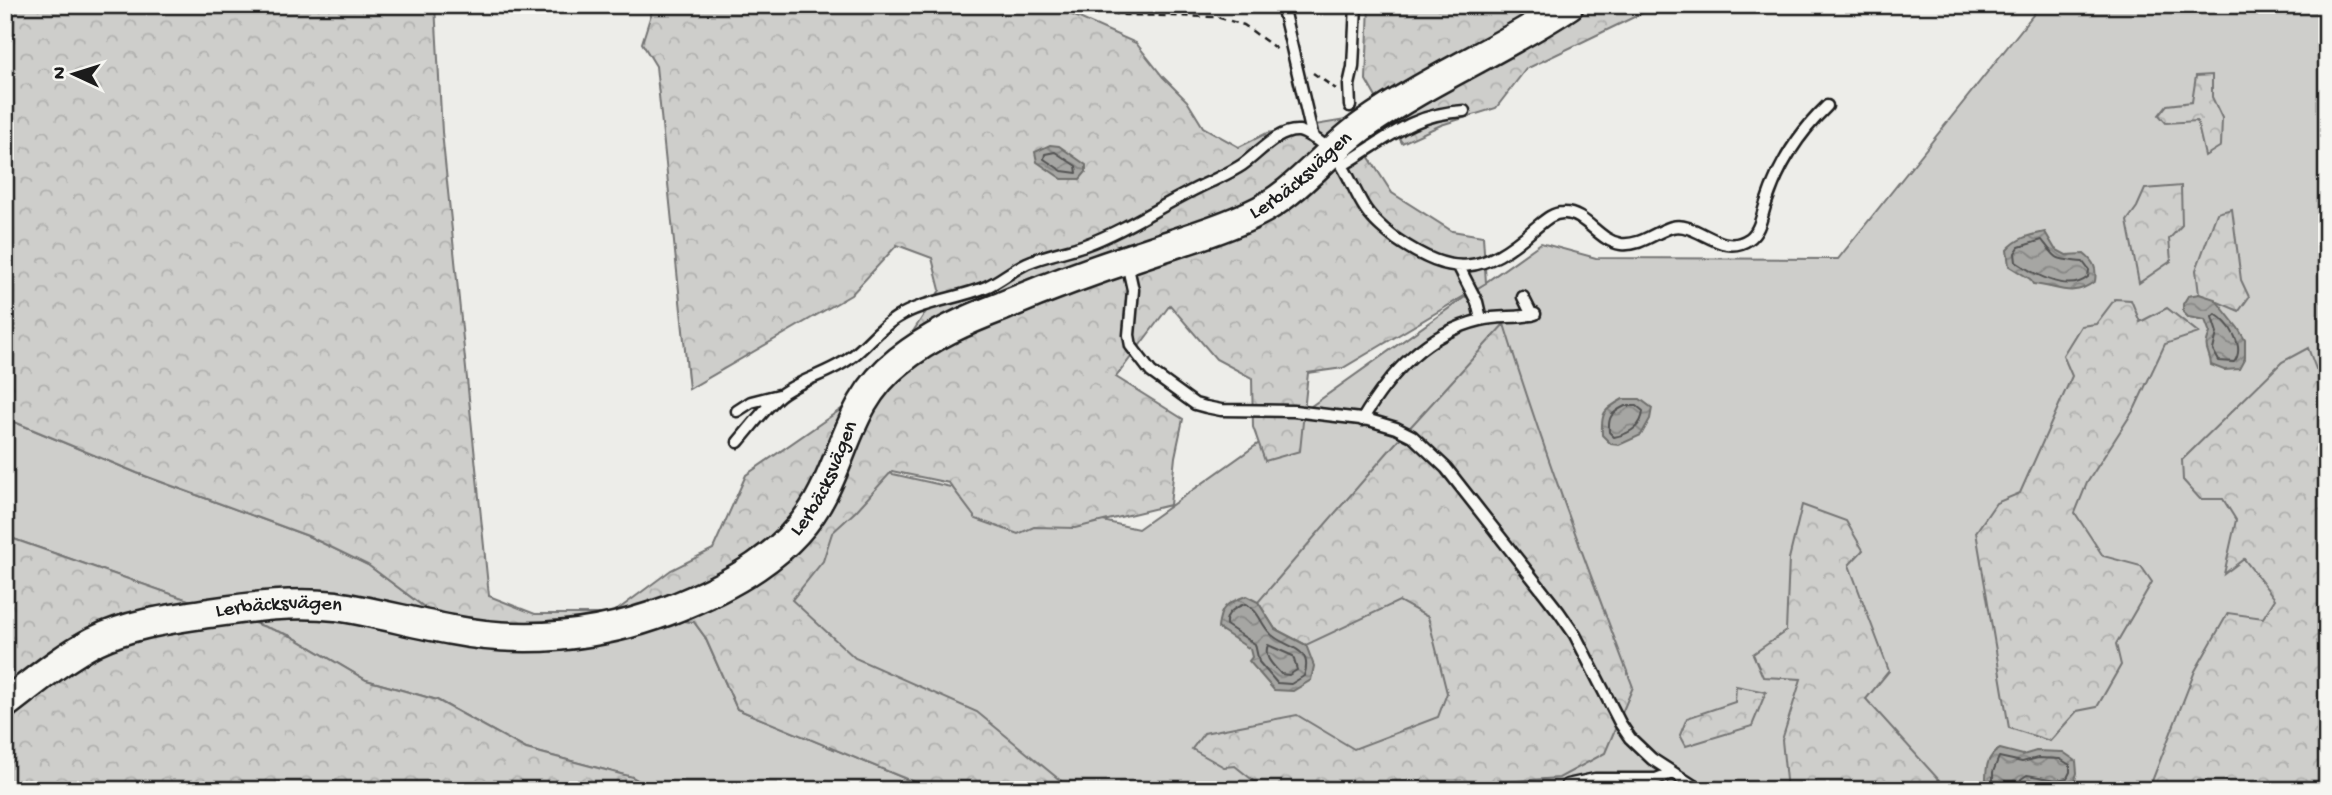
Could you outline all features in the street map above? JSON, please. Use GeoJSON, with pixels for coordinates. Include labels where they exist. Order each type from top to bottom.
{"type":"FeatureCollection","features":[{"type":"Feature","properties":{"kind":"street","name":"Lerbäcksvägen"},"geometry":{"type":"LineString","coordinates":[[5,704],[65,659],[106,636],[149,623],[251,607],[288,604],[338,607],[461,632],[526,638],[601,630],[666,612],[736,579],[784,546],[811,515],[821,497],[859,407],[878,381],[900,359],[939,334],[970,319],[1206,233],[1265,208],[1296,186],[1329,151],[1382,113],[1520,37],[1569,5]]}},
{"type":"Feature","properties":{"kind":"lane"},"geometry":{"type":"LineString","coordinates":[[1282,5],[1309,116],[1362,205],[1380,226],[1424,257],[1459,267],[1496,258],[1513,248],[1545,219],[1563,212],[1577,216],[1606,239],[1621,244],[1639,242],[1678,226],[1724,243],[1749,240],[1760,222],[1774,178],[1798,138],[1827,106]]}},
{"type":"Feature","properties":{"kind":"lane"},"geometry":{"type":"LineString","coordinates":[[1350,106],[1349,85],[1353,67],[1356,5]]}},
{"type":"Feature","properties":{"kind":"lane"},"geometry":{"type":"LineString","coordinates":[[1329,151],[1435,115],[1464,111]]}},
{"type":"Feature","properties":{"kind":"lane"},"geometry":{"type":"LineString","coordinates":[[737,411],[751,402],[780,395],[838,367],[898,316],[985,288],[1039,258],[1085,245],[1119,229],[1241,166],[1309,116]]}},
{"type":"Feature","properties":{"kind":"lane"},"geometry":{"type":"LineString","coordinates":[[1285,132],[1298,131],[1329,151]]}},
{"type":"Feature","properties":{"kind":"lane"},"geometry":{"type":"LineString","coordinates":[[1126,260],[1133,290],[1129,335],[1131,346],[1151,372],[1195,404],[1221,410],[1294,411],[1362,420],[1396,428],[1412,436],[1446,468],[1544,591],[1575,635],[1624,731],[1644,752],[1700,790]]}},
{"type":"Feature","properties":{"kind":"lane"},"geometry":{"type":"LineString","coordinates":[[1459,267],[1470,284],[1481,319]]}},
{"type":"Feature","properties":{"kind":"lane"},"geometry":{"type":"LineString","coordinates":[[1362,420],[1379,393],[1416,352],[1452,329],[1481,319],[1522,318],[1534,314],[1523,297]]}},
{"type":"Feature","properties":{"kind":"lane"},"geometry":{"type":"LineString","coordinates":[[738,442],[780,395]]}},
{"type":"Feature","properties":{"kind":"lane"},"geometry":{"type":"LineString","coordinates":[[1567,785],[1595,779],[1657,784],[1672,773]]}},
{"type":"Feature","properties":{"kind":"path"},"geometry":{"type":"LineString","coordinates":[[1101,5],[1116,14],[1199,16],[1244,25],[1333,87],[1350,106]]}},
{"type":"Feature","properties":{"kind":"green space"},"geometry":{"type":"Polygon","coordinates":[[[5,5],[435,5],[442,132],[489,596],[535,614],[612,614],[513,628],[435,615],[368,565],[308,536],[137,473],[5,418],[5,5]]]}},
{"type":"Feature","properties":{"kind":"green space"},"geometry":{"type":"Polygon","coordinates":[[[654,5],[1050,5],[1136,43],[1163,77],[1187,101],[1203,127],[1239,147],[1267,133],[1345,120],[1392,193],[1452,231],[1483,236],[1486,283],[1343,368],[1308,373],[1300,451],[1265,461],[1253,427],[1252,378],[1216,359],[1170,305],[1116,377],[1183,419],[1175,457],[1170,505],[1075,528],[1034,527],[1018,534],[976,519],[949,483],[892,471],[832,533],[823,561],[792,600],[855,658],[977,712],[1072,790],[933,790],[737,709],[705,637],[694,622],[612,614],[671,570],[713,549],[746,475],[850,403],[912,333],[940,290],[932,258],[897,245],[851,295],[689,389],[656,66],[642,43],[654,5]]]}},
{"type":"Feature","properties":{"kind":"green space"},"geometry":{"type":"Polygon","coordinates":[[[1369,5],[1659,5],[1526,69],[1496,108],[1441,125],[1402,143],[1366,80],[1369,5]]]}},
{"type":"Feature","properties":{"kind":"green space"},"geometry":{"type":"Polygon","coordinates":[[[2041,5],[2327,5],[2327,790],[1033,790],[769,597],[866,468],[1138,529],[1541,243],[1596,258],[1838,259],[2041,5]]]}},
{"type":"Feature","properties":{"kind":"green space"},"geometry":{"type":"Polygon","coordinates":[[[2212,75],[2212,97],[2222,118],[2221,146],[2205,156],[2197,121],[2166,123],[2159,115],[2167,105],[2192,102],[2196,76],[2212,75]]]}},
{"type":"Feature","properties":{"kind":"green space"},"geometry":{"type":"Polygon","coordinates":[[[2181,186],[2182,225],[2169,239],[2171,261],[2139,283],[2127,221],[2145,189],[2181,186]]]}},
{"type":"Feature","properties":{"kind":"green space"},"geometry":{"type":"Polygon","coordinates":[[[2232,209],[2241,280],[2249,297],[2239,311],[2199,294],[2196,270],[2217,213],[2232,209]]]}},
{"type":"Feature","properties":{"kind":"green space"},"geometry":{"type":"Polygon","coordinates":[[[2115,299],[2131,300],[2140,322],[2167,308],[2199,333],[2165,344],[2135,408],[2087,483],[2075,513],[2103,556],[2141,566],[2152,582],[2116,644],[2121,665],[2097,707],[2077,711],[2050,741],[2009,728],[1976,532],[1996,503],[2020,493],[2072,376],[2063,355],[2081,326],[2096,324],[2115,299]]]}},
{"type":"Feature","properties":{"kind":"green space"},"geometry":{"type":"Polygon","coordinates":[[[1504,324],[1566,507],[1633,687],[1605,753],[1559,778],[1461,785],[1351,784],[1265,790],[1235,766],[1224,767],[1192,749],[1204,733],[1297,715],[1354,749],[1438,717],[1447,693],[1428,617],[1399,601],[1306,645],[1275,629],[1258,602],[1394,445],[1504,324]]]}},
{"type":"Feature","properties":{"kind":"green space"},"geometry":{"type":"Polygon","coordinates":[[[2308,348],[2316,369],[2326,368],[2327,364],[2327,790],[2146,790],[2152,781],[2195,671],[2228,613],[2263,618],[2275,599],[2244,559],[2224,574],[2236,520],[2223,499],[2200,499],[2183,480],[2182,460],[2282,362],[2308,348]]]}},
{"type":"Feature","properties":{"kind":"green space"},"geometry":{"type":"Polygon","coordinates":[[[5,418],[137,473],[308,536],[368,565],[435,615],[612,614],[694,622],[705,637],[737,709],[933,790],[654,790],[632,777],[526,749],[437,700],[366,680],[291,636],[5,536],[5,418]]]}},
{"type":"Feature","properties":{"kind":"green space"},"geometry":{"type":"Polygon","coordinates":[[[1802,505],[1846,521],[1863,550],[1849,565],[1889,671],[1866,699],[1948,790],[1787,790],[1782,740],[1801,679],[1763,677],[1753,654],[1786,631],[1789,559],[1802,505]]]}},
{"type":"Feature","properties":{"kind":"green space"},"geometry":{"type":"Polygon","coordinates":[[[5,536],[291,636],[366,680],[437,700],[526,749],[632,777],[654,790],[5,790],[5,536]]]}},
{"type":"Feature","properties":{"kind":"green space"},"geometry":{"type":"Polygon","coordinates":[[[1736,686],[1766,692],[1752,726],[1686,746],[1680,735],[1687,718],[1735,702],[1736,686]]]}},
{"type":"Feature","properties":{"kind":"water"},"geometry":{"type":"Polygon","coordinates":[[[1050,145],[1059,146],[1086,165],[1086,172],[1080,179],[1062,179],[1037,162],[1035,152],[1050,145]]]}},
{"type":"Feature","properties":{"kind":"water"},"geometry":{"type":"Polygon","coordinates":[[[2045,232],[2055,249],[2066,255],[2084,254],[2095,269],[2095,281],[2079,289],[2065,290],[2033,284],[2030,279],[2009,266],[2007,250],[2011,246],[2024,238],[2045,232]]]}},
{"type":"Feature","properties":{"kind":"water"},"geometry":{"type":"Polygon","coordinates":[[[2199,294],[2215,299],[2245,340],[2245,358],[2239,369],[2224,370],[2211,365],[2207,347],[2210,333],[2205,320],[2188,317],[2183,312],[2183,304],[2188,296],[2199,294]]]}},
{"type":"Feature","properties":{"kind":"water"},"geometry":{"type":"Polygon","coordinates":[[[1623,399],[1640,399],[1652,408],[1650,419],[1641,435],[1619,445],[1611,444],[1602,435],[1603,417],[1607,409],[1623,399]]]}},
{"type":"Feature","properties":{"kind":"water"},"geometry":{"type":"Polygon","coordinates":[[[1246,596],[1258,602],[1275,629],[1306,645],[1314,666],[1311,680],[1293,691],[1274,690],[1249,661],[1252,657],[1250,649],[1218,628],[1226,606],[1246,596]]]}},
{"type":"Feature","properties":{"kind":"water"},"geometry":{"type":"Polygon","coordinates":[[[2000,749],[2023,755],[2036,751],[2063,752],[2076,761],[2075,780],[2070,785],[2052,786],[2028,782],[2024,790],[1986,790],[1989,761],[2000,749]]]}}]}
